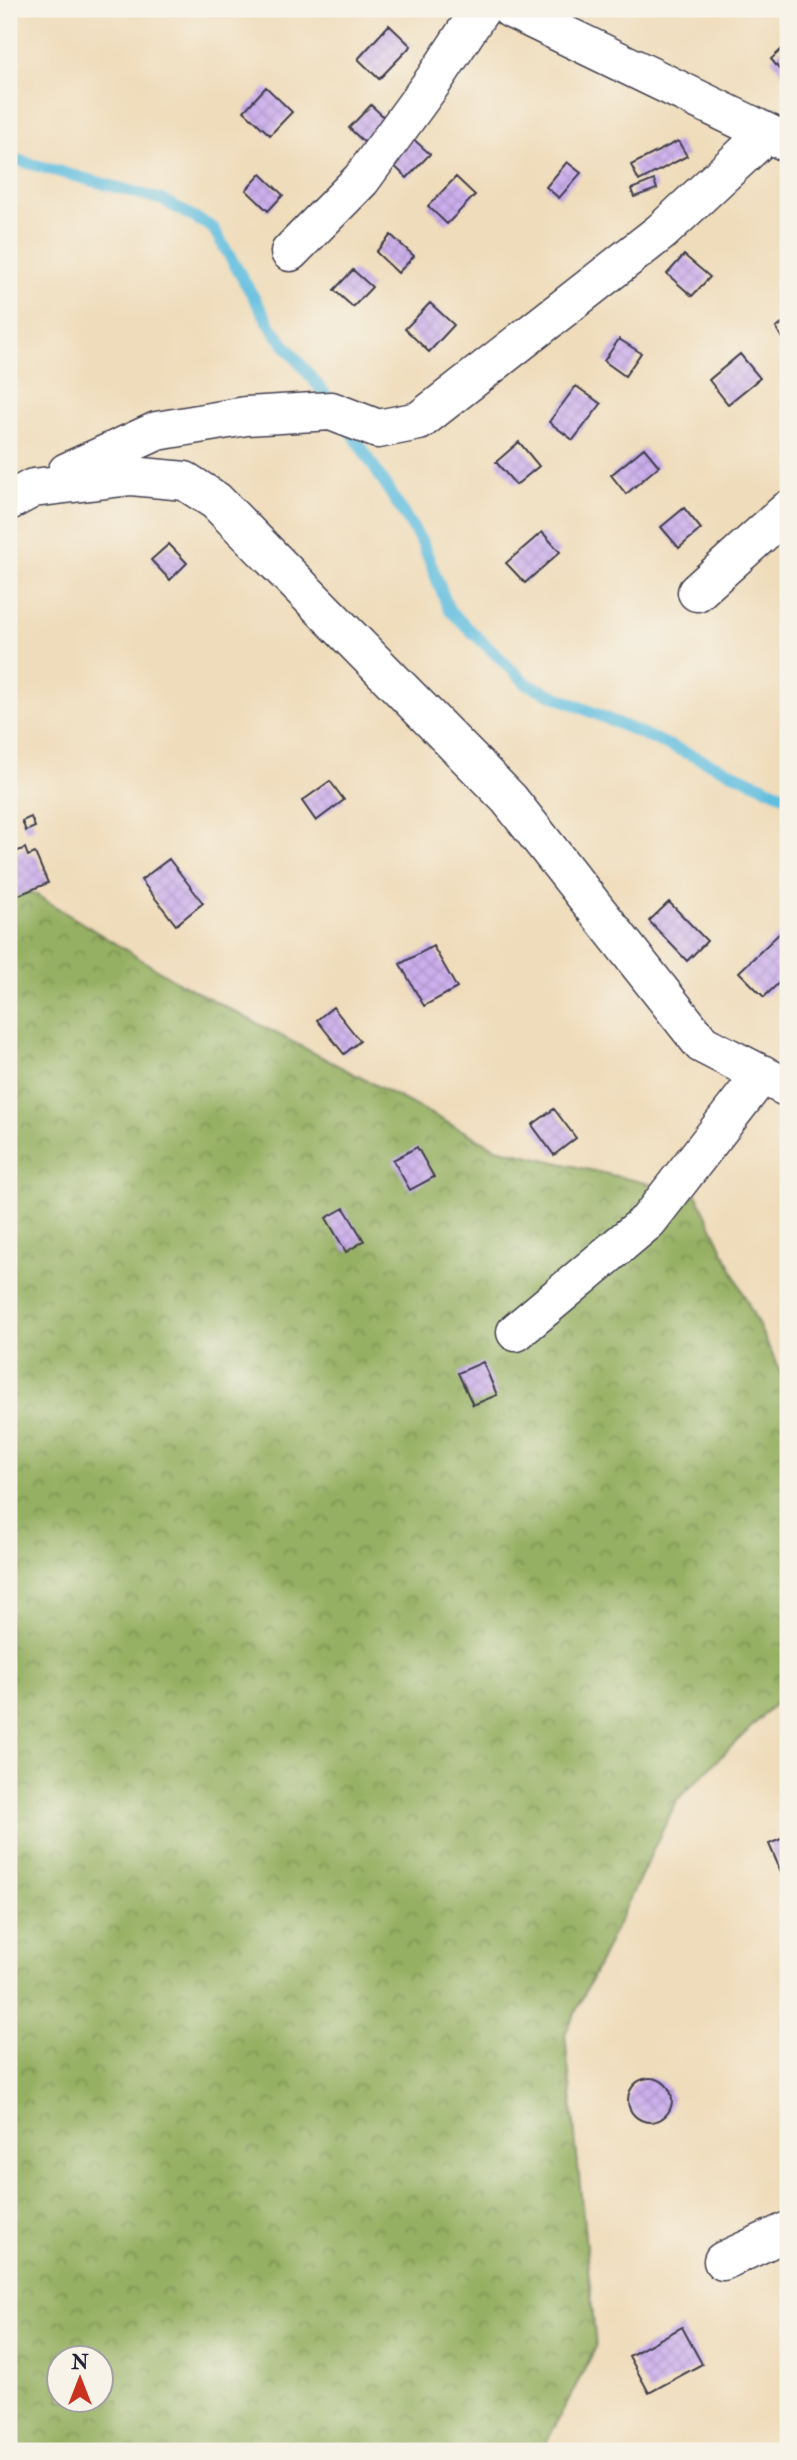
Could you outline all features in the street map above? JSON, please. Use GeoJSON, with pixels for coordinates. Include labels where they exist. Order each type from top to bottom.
{"type":"FeatureCollection","features":[{"type":"Feature","properties":{"kind":"street"},"geometry":{"type":"LineString","coordinates":[[290,251],[361,180],[434,80],[481,9]]}},
{"type":"Feature","properties":{"kind":"street"},"geometry":{"type":"LineString","coordinates":[[21,494],[157,431],[246,416],[331,411],[378,429],[419,421],[777,138],[511,9]]}},
{"type":"Feature","properties":{"kind":"street"},"geometry":{"type":"LineString","coordinates":[[21,494],[131,476],[185,481],[216,500],[509,799],[702,1044],[775,1081],[648,1221],[516,1332]]}},
{"type":"Feature","properties":{"kind":"street"},"geometry":{"type":"LineString","coordinates":[[697,592],[788,510]]}},
{"type":"Feature","properties":{"kind":"street"},"geometry":{"type":"LineString","coordinates":[[723,2262],[788,2231]]}},
{"type":"Feature","properties":{"kind":"green space"},"geometry":{"type":"Polygon","coordinates":[[[9,878],[176,981],[496,1148],[697,1195],[788,1388],[788,1691],[677,1800],[565,2034],[596,2347],[542,2451],[9,2451],[9,878]]]}},
{"type":"Feature","properties":{"kind":"building"},"geometry":{"type":"Polygon","coordinates":[[[389,25],[411,46],[379,79],[358,59],[389,25]]]}},
{"type":"Feature","properties":{"kind":"building"},"geometry":{"type":"Polygon","coordinates":[[[782,49],[788,56],[788,72],[784,75],[771,59],[782,49]]]}},
{"type":"Feature","properties":{"kind":"building"},"geometry":{"type":"Polygon","coordinates":[[[266,87],[292,112],[270,135],[244,111],[266,87]]]}},
{"type":"Feature","properties":{"kind":"building"},"geometry":{"type":"Polygon","coordinates":[[[371,105],[387,120],[365,143],[349,128],[371,105]]]}},
{"type":"Feature","properties":{"kind":"building"},"geometry":{"type":"Polygon","coordinates":[[[411,137],[430,154],[407,178],[389,161],[411,137]]]}},
{"type":"Feature","properties":{"kind":"building"},"geometry":{"type":"Polygon","coordinates":[[[678,141],[687,156],[639,181],[631,165],[678,141]]]}},
{"type":"Feature","properties":{"kind":"building"},"geometry":{"type":"Polygon","coordinates":[[[567,162],[581,173],[559,198],[546,187],[567,162]]]}},
{"type":"Feature","properties":{"kind":"building"},"geometry":{"type":"Polygon","coordinates":[[[261,174],[283,195],[268,211],[246,190],[261,174]]]}},
{"type":"Feature","properties":{"kind":"building"},"geometry":{"type":"Polygon","coordinates":[[[456,177],[475,195],[447,224],[428,206],[456,177]]]}},
{"type":"Feature","properties":{"kind":"building"},"geometry":{"type":"Polygon","coordinates":[[[654,180],[657,189],[634,197],[631,189],[654,180]]]}},
{"type":"Feature","properties":{"kind":"building"},"geometry":{"type":"Polygon","coordinates":[[[391,235],[414,256],[398,273],[376,252],[391,235]]]}},
{"type":"Feature","properties":{"kind":"building"},"geometry":{"type":"Polygon","coordinates":[[[684,255],[710,277],[692,296],[667,274],[684,255]]]}},
{"type":"Feature","properties":{"kind":"building"},"geometry":{"type":"Polygon","coordinates":[[[353,270],[372,287],[353,307],[334,290],[353,270]]]}},
{"type":"Feature","properties":{"kind":"building"},"geometry":{"type":"Polygon","coordinates":[[[430,303],[454,325],[429,352],[405,329],[430,303]]]}},
{"type":"Feature","properties":{"kind":"building"},"geometry":{"type":"Polygon","coordinates":[[[788,320],[788,348],[776,328],[788,320]]]}},
{"type":"Feature","properties":{"kind":"building"},"geometry":{"type":"Polygon","coordinates":[[[619,339],[641,353],[625,376],[604,361],[619,339]]]}},
{"type":"Feature","properties":{"kind":"building"},"geometry":{"type":"Polygon","coordinates":[[[740,354],[760,378],[728,404],[709,380],[740,354]]]}},
{"type":"Feature","properties":{"kind":"building"},"geometry":{"type":"Polygon","coordinates":[[[576,386],[601,404],[573,440],[549,422],[576,386]]]}},
{"type":"Feature","properties":{"kind":"building"},"geometry":{"type":"Polygon","coordinates":[[[519,442],[539,466],[516,485],[496,462],[519,442]]]}},
{"type":"Feature","properties":{"kind":"building"},"geometry":{"type":"Polygon","coordinates":[[[644,448],[659,466],[626,494],[611,475],[644,448]]]}},
{"type":"Feature","properties":{"kind":"building"},"geometry":{"type":"Polygon","coordinates":[[[684,508],[701,529],[679,548],[661,527],[684,508]]]}},
{"type":"Feature","properties":{"kind":"building"},"geometry":{"type":"Polygon","coordinates":[[[542,532],[560,552],[525,583],[506,563],[542,532]]]}},
{"type":"Feature","properties":{"kind":"building"},"geometry":{"type":"Polygon","coordinates":[[[169,544],[187,563],[170,580],[151,560],[169,544]]]}},
{"type":"Feature","properties":{"kind":"building"},"geometry":{"type":"Polygon","coordinates":[[[330,781],[344,800],[316,821],[302,801],[330,781]]]}},
{"type":"Feature","properties":{"kind":"building"},"geometry":{"type":"Polygon","coordinates":[[[31,817],[35,827],[26,831],[22,821],[31,817]]]}},
{"type":"Feature","properties":{"kind":"building"},"geometry":{"type":"Polygon","coordinates":[[[25,848],[28,856],[35,853],[48,883],[9,899],[9,855],[25,848]]]}},
{"type":"Feature","properties":{"kind":"building"},"geometry":{"type":"Polygon","coordinates":[[[169,859],[203,903],[176,925],[141,880],[169,859]]]}},
{"type":"Feature","properties":{"kind":"building"},"geometry":{"type":"Polygon","coordinates":[[[669,902],[707,941],[687,961],[649,921],[669,902]]]}},
{"type":"Feature","properties":{"kind":"building"},"geometry":{"type":"Polygon","coordinates":[[[783,930],[788,936],[788,974],[764,997],[739,972],[783,930]]]}},
{"type":"Feature","properties":{"kind":"building"},"geometry":{"type":"Polygon","coordinates":[[[433,946],[457,988],[424,1006],[400,964],[433,946]]]}},
{"type":"Feature","properties":{"kind":"building"},"geometry":{"type":"Polygon","coordinates":[[[333,1007],[360,1041],[344,1054],[317,1020],[333,1007]]]}},
{"type":"Feature","properties":{"kind":"building"},"geometry":{"type":"Polygon","coordinates":[[[554,1109],[576,1138],[554,1155],[532,1125],[554,1109]]]}},
{"type":"Feature","properties":{"kind":"building"},"geometry":{"type":"Polygon","coordinates":[[[417,1147],[434,1177],[410,1190],[393,1160],[417,1147]]]}},
{"type":"Feature","properties":{"kind":"building"},"geometry":{"type":"Polygon","coordinates":[[[344,1208],[364,1241],[346,1252],[326,1218],[344,1208]]]}},
{"type":"Feature","properties":{"kind":"building"},"geometry":{"type":"Polygon","coordinates":[[[483,1362],[497,1395],[473,1405],[458,1373],[483,1362]]]}},
{"type":"Feature","properties":{"kind":"building"},"geometry":{"type":"Polygon","coordinates":[[[788,1836],[788,1888],[769,1844],[788,1836]]]}},
{"type":"Feature","properties":{"kind":"building"},"geometry":{"type":"Polygon","coordinates":[[[650,2078],[665,2085],[672,2100],[665,2115],[650,2122],[635,2115],[628,2100],[635,2085],[650,2078]]]}},
{"type":"Feature","properties":{"kind":"building"},"geometry":{"type":"Polygon","coordinates":[[[682,2327],[702,2364],[649,2393],[629,2356],[682,2327]]]}},
{"type":"Feature","properties":{"kind":"waterway"},"geometry":{"type":"LineString","coordinates":[[9,158],[163,200],[213,228],[273,330],[333,404]]}},
{"type":"Feature","properties":{"kind":"waterway"},"geometry":{"type":"LineString","coordinates":[[349,428],[423,544],[449,610],[527,684],[788,797]]}}]}
